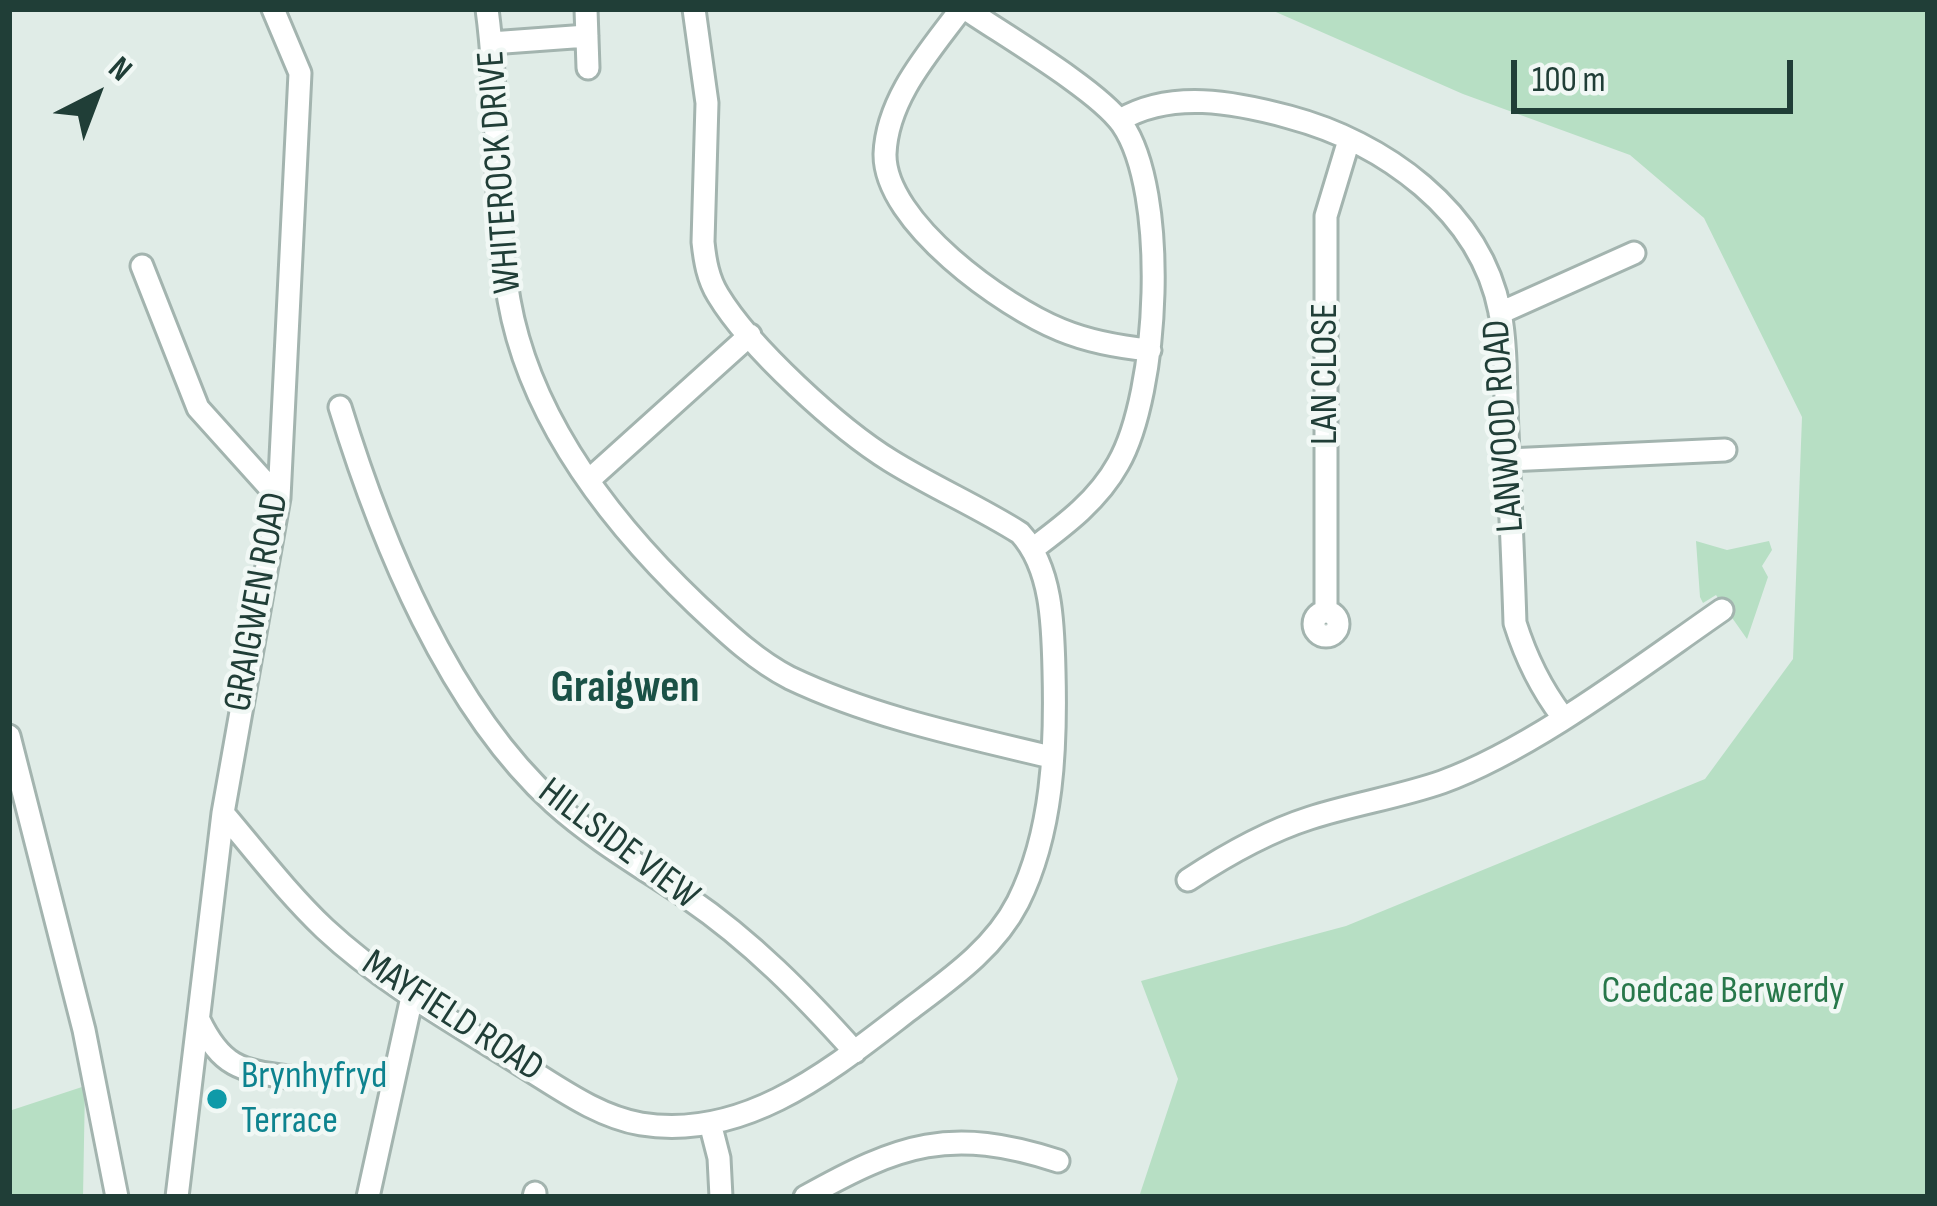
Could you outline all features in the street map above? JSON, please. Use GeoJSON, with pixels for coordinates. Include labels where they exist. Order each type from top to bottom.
{"type":"FeatureCollection","features":[{"type":"Feature","properties":{"kind":"street","name":"GRAIGWEN ROAD"},"geometry":{"type":"LineString","coordinates":[[178,1197],[223,814],[279,498],[300,73],[273,9]]}},
{"type":"Feature","properties":{"kind":"street","name":"WHITEROCK DRIVE"},"geometry":{"type":"LineString","coordinates":[[487,9],[509,303],[518,341],[539,392],[589,480],[668,577],[746,650],[785,675],[877,712],[1052,757]]}},
{"type":"Feature","properties":{"kind":"street"},"geometry":{"type":"LineString","coordinates":[[586,9],[588,68]]}},
{"type":"Feature","properties":{"kind":"street"},"geometry":{"type":"LineString","coordinates":[[694,9],[707,103],[705,263],[719,296],[804,389],[886,458],[997,518],[1034,548],[1044,571],[1054,661],[1052,757],[1041,842],[1016,905],[972,962],[855,1052],[784,1097],[720,1120],[721,1197]]}},
{"type":"Feature","properties":{"kind":"street"},"geometry":{"type":"LineString","coordinates":[[1034,548],[1096,495],[1134,432],[1150,350],[1148,207],[1138,161],[1120,121],[1077,85],[964,9],[898,101],[885,153],[897,198],[925,233],[1026,313],[1099,344],[1150,350]]}},
{"type":"Feature","properties":{"kind":"street"},"geometry":{"type":"LineString","coordinates":[[491,43],[587,36]]}},
{"type":"Feature","properties":{"kind":"street","name":"LANWOOD ROAD"},"geometry":{"type":"LineString","coordinates":[[1120,121],[1156,107],[1216,102],[1299,120],[1383,154],[1445,208],[1482,264],[1500,313],[1515,623],[1524,654],[1562,716]]}},
{"type":"Feature","properties":{"kind":"street","name":"LAN CLOSE"},"geometry":{"type":"LineString","coordinates":[[1326,611],[1326,216],[1349,140]]}},
{"type":"Feature","properties":{"kind":"street"},"geometry":{"type":"LineString","coordinates":[[1500,313],[1634,253]]}},
{"type":"Feature","properties":{"kind":"street"},"geometry":{"type":"LineString","coordinates":[[142,266],[198,408],[279,498]]}},
{"type":"Feature","properties":{"kind":"street"},"geometry":{"type":"LineString","coordinates":[[589,480],[750,335]]}},
{"type":"Feature","properties":{"kind":"street","name":"HILLSIDE VIEW"},"geometry":{"type":"LineString","coordinates":[[340,407],[358,464],[409,584],[466,698],[490,734],[556,805],[767,960],[855,1052]]}},
{"type":"Feature","properties":{"kind":"street"},"geometry":{"type":"LineString","coordinates":[[1508,460],[1725,450]]}},
{"type":"Feature","properties":{"kind":"street"},"geometry":{"type":"LineString","coordinates":[[1188,880],[1251,843],[1307,818],[1442,782],[1519,744],[1722,610]]}},
{"type":"Feature","properties":{"kind":"street"},"geometry":{"type":"LineString","coordinates":[[9,736],[84,1030],[117,1197]]}},
{"type":"Feature","properties":{"kind":"street","name":"MAYFIELD ROAD"},"geometry":{"type":"LineString","coordinates":[[223,814],[323,927],[412,997],[585,1104],[643,1124],[720,1120]]}},
{"type":"Feature","properties":{"kind":"street"},"geometry":{"type":"LineString","coordinates":[[368,1197],[412,997]]}},
{"type":"Feature","properties":{"kind":"street"},"geometry":{"type":"LineString","coordinates":[[198,1019],[220,1055],[234,1066],[288,1077]]}},
{"type":"Feature","properties":{"kind":"street"},"geometry":{"type":"LineString","coordinates":[[805,1197],[906,1148],[962,1142],[1019,1148],[1058,1160]]}},
{"type":"Feature","properties":{"kind":"green space","name":"Coedcae Berwerdy"},"geometry":{"type":"Polygon","coordinates":[[[1269,9],[1928,9],[1928,1197],[1139,1197],[1178,1079],[1141,981],[1346,926],[1705,779],[1793,659],[1802,417],[1704,218],[1630,155],[1463,94],[1269,9]]]}},
{"type":"Feature","properties":{"kind":"green space"},"geometry":{"type":"Polygon","coordinates":[[[1696,541],[1727,550],[1769,541],[1772,550],[1762,566],[1768,577],[1747,639],[1716,595],[1703,603],[1696,541]]]}},
{"type":"Feature","properties":{"kind":"green space"},"geometry":{"type":"Polygon","coordinates":[[[85,1086],[83,1197],[9,1197],[9,1111],[85,1086]]]}},
{"type":"Feature","properties":{"kind":"place","name":"Brynhyfryd Terrace"},"geometry":{"type":"Point","coordinates":[217,1099]}},
{"type":"Feature","properties":{"kind":"district","name":"Graigwen"},"geometry":{"type":"Point","coordinates":[625,690]}}]}
